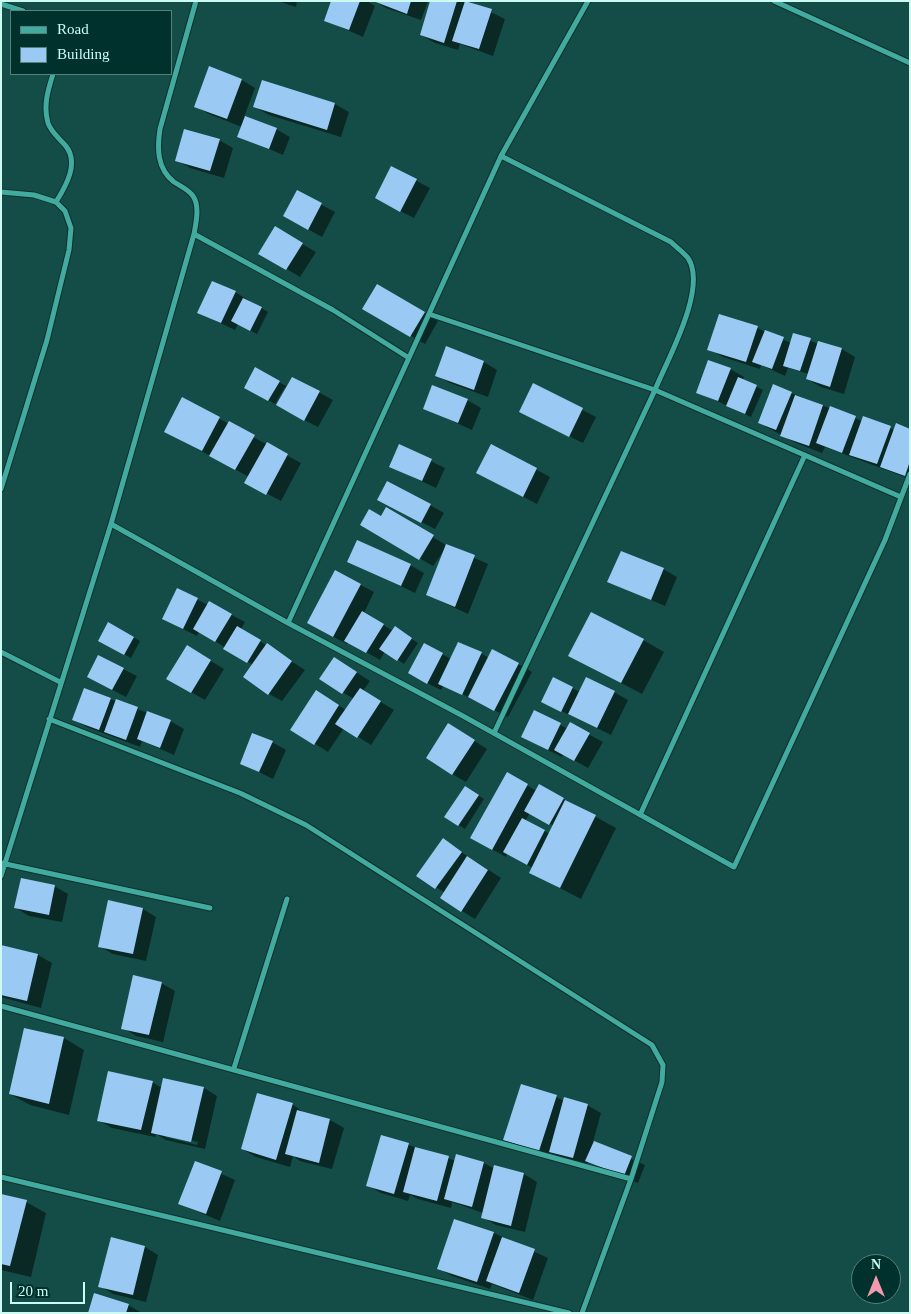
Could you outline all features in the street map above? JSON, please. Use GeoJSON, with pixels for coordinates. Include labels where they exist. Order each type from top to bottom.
{"type":"FeatureCollection","features":[{"type":"Feature","properties":{"kind":"street"},"geometry":{"type":"LineString","coordinates":[[1,876],[3,864],[111,524],[194,234],[197,212],[193,196],[171,180],[162,166],[157,148],[160,129],[196,1]]}},
{"type":"Feature","properties":{"kind":"street"},"geometry":{"type":"LineString","coordinates":[[288,623],[501,156],[588,1]]}},
{"type":"Feature","properties":{"kind":"street"},"geometry":{"type":"LineString","coordinates":[[774,1],[784,3],[910,63]]}},
{"type":"Feature","properties":{"kind":"street"},"geometry":{"type":"LineString","coordinates":[[1,4],[20,10]]}},
{"type":"Feature","properties":{"kind":"street"},"geometry":{"type":"LineString","coordinates":[[53,75],[46,98],[49,126],[67,147],[72,162],[67,183],[56,202]]}},
{"type":"Feature","properties":{"kind":"street"},"geometry":{"type":"LineString","coordinates":[[494,733],[655,390],[691,302],[694,280],[688,259],[671,242],[501,156]]}},
{"type":"Feature","properties":{"kind":"street"},"geometry":{"type":"LineString","coordinates":[[1,192],[34,195],[56,202],[65,211],[71,228],[69,250],[46,340],[1,489]]}},
{"type":"Feature","properties":{"kind":"street"},"geometry":{"type":"LineString","coordinates":[[194,234],[333,310],[409,358]]}},
{"type":"Feature","properties":{"kind":"street"},"geometry":{"type":"LineString","coordinates":[[429,314],[655,390],[901,497]]}},
{"type":"Feature","properties":{"kind":"street"},"geometry":{"type":"LineString","coordinates":[[640,815],[805,455]]}},
{"type":"Feature","properties":{"kind":"street"},"geometry":{"type":"LineString","coordinates":[[111,524],[288,623],[494,733],[734,867],[881,549],[910,474]]}},
{"type":"Feature","properties":{"kind":"street"},"geometry":{"type":"LineString","coordinates":[[1,652],[60,682]]}},
{"type":"Feature","properties":{"kind":"street"},"geometry":{"type":"LineString","coordinates":[[49,719],[240,793],[306,825],[652,1045],[663,1066],[662,1082],[631,1179],[582,1313]]}},
{"type":"Feature","properties":{"kind":"street"},"geometry":{"type":"LineString","coordinates":[[3,864],[210,908]]}},
{"type":"Feature","properties":{"kind":"street"},"geometry":{"type":"LineString","coordinates":[[234,1068],[287,899]]}},
{"type":"Feature","properties":{"kind":"street"},"geometry":{"type":"LineString","coordinates":[[1,1006],[234,1068],[631,1179]]}},
{"type":"Feature","properties":{"kind":"street"},"geometry":{"type":"LineString","coordinates":[[1,1177],[569,1313]]}},
{"type":"Feature","properties":{"kind":"building"},"geometry":{"type":"Polygon","coordinates":[[[331,1],[360,1],[349,30],[324,21],[331,1]]]}},
{"type":"Feature","properties":{"kind":"building"},"geometry":{"type":"Polygon","coordinates":[[[373,1],[411,1],[407,14],[373,1]]]}},
{"type":"Feature","properties":{"kind":"building"},"geometry":{"type":"Polygon","coordinates":[[[430,1],[457,1],[444,43],[420,35],[430,1]]]}},
{"type":"Feature","properties":{"kind":"building"},"geometry":{"type":"Polygon","coordinates":[[[465,1],[492,9],[479,49],[452,41],[465,1]]]}},
{"type":"Feature","properties":{"kind":"building"},"geometry":{"type":"Polygon","coordinates":[[[209,66],[242,79],[227,119],[194,107],[209,66]]]}},
{"type":"Feature","properties":{"kind":"building"},"geometry":{"type":"Polygon","coordinates":[[[262,80],[335,103],[327,130],[253,107],[262,80]]]}},
{"type":"Feature","properties":{"kind":"building"},"geometry":{"type":"Polygon","coordinates":[[[245,116],[277,128],[269,149],[237,137],[245,116]]]}},
{"type":"Feature","properties":{"kind":"building"},"geometry":{"type":"Polygon","coordinates":[[[184,129],[220,139],[210,171],[175,161],[184,129]]]}},
{"type":"Feature","properties":{"kind":"building"},"geometry":{"type":"Polygon","coordinates":[[[391,166],[417,179],[400,212],[375,198],[391,166]]]}},
{"type":"Feature","properties":{"kind":"building"},"geometry":{"type":"Polygon","coordinates":[[[297,190],[322,203],[308,230],[283,216],[297,190]]]}},
{"type":"Feature","properties":{"kind":"building"},"geometry":{"type":"Polygon","coordinates":[[[275,226],[303,243],[286,270],[258,254],[275,226]]]}},
{"type":"Feature","properties":{"kind":"building"},"geometry":{"type":"Polygon","coordinates":[[[212,281],[236,291],[221,323],[197,313],[212,281]]]}},
{"type":"Feature","properties":{"kind":"building"},"geometry":{"type":"Polygon","coordinates":[[[377,284],[425,312],[410,337],[362,309],[377,284]]]}},
{"type":"Feature","properties":{"kind":"building"},"geometry":{"type":"Polygon","coordinates":[[[243,298],[262,307],[250,331],[231,321],[243,298]]]}},
{"type":"Feature","properties":{"kind":"building"},"geometry":{"type":"Polygon","coordinates":[[[719,314],[758,326],[746,362],[707,350],[719,314]]]}},
{"type":"Feature","properties":{"kind":"building"},"geometry":{"type":"Polygon","coordinates":[[[765,330],[784,337],[772,369],[752,362],[765,330]]]}},
{"type":"Feature","properties":{"kind":"building"},"geometry":{"type":"Polygon","coordinates":[[[793,333],[811,338],[800,371],[783,366],[793,333]]]}},
{"type":"Feature","properties":{"kind":"building"},"geometry":{"type":"Polygon","coordinates":[[[818,341],[842,348],[830,387],[806,379],[818,341]]]}},
{"type":"Feature","properties":{"kind":"building"},"geometry":{"type":"Polygon","coordinates":[[[446,346],[484,361],[474,390],[435,376],[446,346]]]}},
{"type":"Feature","properties":{"kind":"building"},"geometry":{"type":"Polygon","coordinates":[[[708,360],[731,368],[718,401],[696,393],[708,360]]]}},
{"type":"Feature","properties":{"kind":"building"},"geometry":{"type":"Polygon","coordinates":[[[255,367],[280,381],[268,401],[244,388],[255,367]]]}},
{"type":"Feature","properties":{"kind":"building"},"geometry":{"type":"Polygon","coordinates":[[[292,377],[320,391],[304,421],[276,405],[292,377]]]}},
{"type":"Feature","properties":{"kind":"building"},"geometry":{"type":"Polygon","coordinates":[[[738,377],[757,385],[745,414],[726,406],[738,377]]]}},
{"type":"Feature","properties":{"kind":"building"},"geometry":{"type":"Polygon","coordinates":[[[533,383],[583,408],[569,437],[519,412],[533,383]]]}},
{"type":"Feature","properties":{"kind":"building"},"geometry":{"type":"Polygon","coordinates":[[[773,384],[792,392],[776,430],[758,423],[773,384]]]}},
{"type":"Feature","properties":{"kind":"building"},"geometry":{"type":"Polygon","coordinates":[[[432,385],[468,399],[458,423],[423,409],[432,385]]]}},
{"type":"Feature","properties":{"kind":"building"},"geometry":{"type":"Polygon","coordinates":[[[795,395],[823,405],[809,446],[780,436],[795,395]]]}},
{"type":"Feature","properties":{"kind":"building"},"geometry":{"type":"Polygon","coordinates":[[[182,397],[220,417],[202,451],[164,432],[182,397]]]}},
{"type":"Feature","properties":{"kind":"building"},"geometry":{"type":"Polygon","coordinates":[[[830,406],[856,416],[842,453],[816,443],[830,406]]]}},
{"type":"Feature","properties":{"kind":"building"},"geometry":{"type":"Polygon","coordinates":[[[863,416],[891,426],[877,464],[849,455],[863,416]]]}},
{"type":"Feature","properties":{"kind":"building"},"geometry":{"type":"Polygon","coordinates":[[[229,421],[255,435],[235,470],[209,456],[229,421]]]}},
{"type":"Feature","properties":{"kind":"building"},"geometry":{"type":"Polygon","coordinates":[[[896,423],[910,429],[910,461],[905,476],[880,467],[896,423]]]}},
{"type":"Feature","properties":{"kind":"building"},"geometry":{"type":"Polygon","coordinates":[[[267,442],[288,454],[266,495],[244,483],[267,442]]]}},
{"type":"Feature","properties":{"kind":"building"},"geometry":{"type":"Polygon","coordinates":[[[399,444],[432,459],[422,481],[389,467],[399,444]]]}},
{"type":"Feature","properties":{"kind":"building"},"geometry":{"type":"Polygon","coordinates":[[[491,444],[537,468],[523,497],[476,473],[491,444]]]}},
{"type":"Feature","properties":{"kind":"building"},"geometry":{"type":"Polygon","coordinates":[[[387,481],[431,504],[421,523],[377,500],[387,481]]]}},
{"type":"Feature","properties":{"kind":"building"},"geometry":{"type":"Polygon","coordinates":[[[386,507],[434,535],[419,560],[360,525],[369,509],[381,516],[386,507]]]}},
{"type":"Feature","properties":{"kind":"building"},"geometry":{"type":"Polygon","coordinates":[[[357,540],[411,564],[401,586],[347,562],[357,540]]]}},
{"type":"Feature","properties":{"kind":"building"},"geometry":{"type":"Polygon","coordinates":[[[446,544],[475,555],[455,607],[426,595],[446,544]]]}},
{"type":"Feature","properties":{"kind":"building"},"geometry":{"type":"Polygon","coordinates":[[[621,551],[664,568],[651,600],[607,582],[621,551]]]}},
{"type":"Feature","properties":{"kind":"building"},"geometry":{"type":"Polygon","coordinates":[[[335,570],[361,584],[333,637],[307,623],[335,570]]]}},
{"type":"Feature","properties":{"kind":"building"},"geometry":{"type":"Polygon","coordinates":[[[177,588],[198,598],[183,629],[162,619],[177,588]]]}},
{"type":"Feature","properties":{"kind":"building"},"geometry":{"type":"Polygon","coordinates":[[[209,601],[232,614],[215,642],[193,629],[209,601]]]}},
{"type":"Feature","properties":{"kind":"building"},"geometry":{"type":"Polygon","coordinates":[[[362,611],[384,624],[366,653],[344,641],[362,611]]]}},
{"type":"Feature","properties":{"kind":"building"},"geometry":{"type":"Polygon","coordinates":[[[591,612],[644,639],[621,683],[568,656],[591,612]]]}},
{"type":"Feature","properties":{"kind":"building"},"geometry":{"type":"Polygon","coordinates":[[[108,622],[134,637],[124,655],[98,641],[108,622]]]}},
{"type":"Feature","properties":{"kind":"building"},"geometry":{"type":"Polygon","coordinates":[[[237,626],[261,640],[247,663],[223,649],[237,626]]]}},
{"type":"Feature","properties":{"kind":"building"},"geometry":{"type":"Polygon","coordinates":[[[395,626],[412,638],[397,661],[379,649],[395,626]]]}},
{"type":"Feature","properties":{"kind":"building"},"geometry":{"type":"Polygon","coordinates":[[[458,642],[482,652],[462,695],[438,684],[458,642]]]}},
{"type":"Feature","properties":{"kind":"building"},"geometry":{"type":"Polygon","coordinates":[[[267,643],[292,661],[268,695],[243,677],[267,643]]]}},
{"type":"Feature","properties":{"kind":"building"},"geometry":{"type":"Polygon","coordinates":[[[424,643],[443,653],[427,684],[408,673],[424,643]]]}},
{"type":"Feature","properties":{"kind":"building"},"geometry":{"type":"Polygon","coordinates":[[[187,645],[211,660],[191,693],[166,679],[187,645]]]}},
{"type":"Feature","properties":{"kind":"building"},"geometry":{"type":"Polygon","coordinates":[[[492,649],[519,663],[494,711],[468,697],[492,649]]]}},
{"type":"Feature","properties":{"kind":"building"},"geometry":{"type":"Polygon","coordinates":[[[98,655],[124,668],[112,690],[87,677],[98,655]]]}},
{"type":"Feature","properties":{"kind":"building"},"geometry":{"type":"Polygon","coordinates":[[[334,657],[357,672],[342,694],[319,679],[334,657]]]}},
{"type":"Feature","properties":{"kind":"building"},"geometry":{"type":"Polygon","coordinates":[[[553,677],[573,687],[561,712],[541,702],[553,677]]]}},
{"type":"Feature","properties":{"kind":"building"},"geometry":{"type":"Polygon","coordinates":[[[586,677],[615,691],[597,728],[568,714],[586,677]]]}},
{"type":"Feature","properties":{"kind":"building"},"geometry":{"type":"Polygon","coordinates":[[[84,688],[111,698],[99,730],[72,720],[84,688]]]}},
{"type":"Feature","properties":{"kind":"building"},"geometry":{"type":"Polygon","coordinates":[[[360,688],[381,701],[357,738],[335,724],[360,688]]]}},
{"type":"Feature","properties":{"kind":"building"},"geometry":{"type":"Polygon","coordinates":[[[316,690],[339,705],[314,745],[290,730],[316,690]]]}},
{"type":"Feature","properties":{"kind":"building"},"geometry":{"type":"Polygon","coordinates":[[[116,699],[138,707],[126,740],[104,732],[116,699]]]}},
{"type":"Feature","properties":{"kind":"building"},"geometry":{"type":"Polygon","coordinates":[[[534,710],[561,723],[548,750],[521,737],[534,710]]]}},
{"type":"Feature","properties":{"kind":"building"},"geometry":{"type":"Polygon","coordinates":[[[147,711],[171,720],[160,748],[137,739],[147,711]]]}},
{"type":"Feature","properties":{"kind":"building"},"geometry":{"type":"Polygon","coordinates":[[[570,722],[590,733],[574,761],[554,750],[570,722]]]}},
{"type":"Feature","properties":{"kind":"building"},"geometry":{"type":"Polygon","coordinates":[[[448,723],[475,740],[452,775],[426,758],[448,723]]]}},
{"type":"Feature","properties":{"kind":"building"},"geometry":{"type":"Polygon","coordinates":[[[252,733],[273,741],[259,772],[240,764],[252,733]]]}},
{"type":"Feature","properties":{"kind":"building"},"geometry":{"type":"Polygon","coordinates":[[[507,772],[528,784],[492,850],[470,838],[507,772]]]}},
{"type":"Feature","properties":{"kind":"building"},"geometry":{"type":"Polygon","coordinates":[[[539,784],[564,798],[549,825],[524,811],[539,784]]]}},
{"type":"Feature","properties":{"kind":"building"},"geometry":{"type":"Polygon","coordinates":[[[465,786],[479,795],[458,826],[444,817],[465,786]]]}},
{"type":"Feature","properties":{"kind":"building"},"geometry":{"type":"Polygon","coordinates":[[[565,800],[596,815],[560,888],[529,873],[565,800]]]}},
{"type":"Feature","properties":{"kind":"building"},"geometry":{"type":"Polygon","coordinates":[[[522,818],[545,830],[527,865],[503,852],[522,818]]]}},
{"type":"Feature","properties":{"kind":"building"},"geometry":{"type":"Polygon","coordinates":[[[443,838],[462,852],[435,889],[416,876],[443,838]]]}},
{"type":"Feature","properties":{"kind":"building"},"geometry":{"type":"Polygon","coordinates":[[[467,856],[488,870],[461,912],[440,898],[467,856]]]}},
{"type":"Feature","properties":{"kind":"building"},"geometry":{"type":"Polygon","coordinates":[[[21,878],[55,885],[49,915],[14,908],[21,878]]]}},
{"type":"Feature","properties":{"kind":"building"},"geometry":{"type":"Polygon","coordinates":[[[108,900],[143,908],[133,954],[98,947],[108,900]]]}},
{"type":"Feature","properties":{"kind":"building"},"geometry":{"type":"Polygon","coordinates":[[[1,945],[38,954],[27,1001],[1,995],[1,945]]]}},
{"type":"Feature","properties":{"kind":"building"},"geometry":{"type":"Polygon","coordinates":[[[133,975],[162,982],[149,1035],[121,1029],[133,975]]]}},
{"type":"Feature","properties":{"kind":"building"},"geometry":{"type":"Polygon","coordinates":[[[24,1028],[64,1037],[49,1104],[9,1094],[24,1028]]]}},
{"type":"Feature","properties":{"kind":"building"},"geometry":{"type":"Polygon","coordinates":[[[108,1071],[153,1081],[141,1130],[97,1121],[108,1071]]]}},
{"type":"Feature","properties":{"kind":"building"},"geometry":{"type":"Polygon","coordinates":[[[163,1078],[204,1087],[191,1142],[151,1133],[163,1078]]]}},
{"type":"Feature","properties":{"kind":"building"},"geometry":{"type":"Polygon","coordinates":[[[521,1084],[557,1095],[539,1151],[503,1140],[521,1084]]]}},
{"type":"Feature","properties":{"kind":"building"},"geometry":{"type":"Polygon","coordinates":[[[257,1093],[293,1103],[276,1160],[241,1149],[257,1093]]]}},
{"type":"Feature","properties":{"kind":"building"},"geometry":{"type":"Polygon","coordinates":[[[564,1097],[588,1104],[573,1158],[549,1152],[564,1097]]]}},
{"type":"Feature","properties":{"kind":"building"},"geometry":{"type":"Polygon","coordinates":[[[297,1110],[330,1119],[319,1163],[285,1154],[297,1110]]]}},
{"type":"Feature","properties":{"kind":"building"},"geometry":{"type":"Polygon","coordinates":[[[381,1135],[409,1143],[394,1194],[366,1186],[381,1135]]]}},
{"type":"Feature","properties":{"kind":"building"},"geometry":{"type":"Polygon","coordinates":[[[594,1141],[632,1156],[624,1176],[585,1161],[594,1141]]]}},
{"type":"Feature","properties":{"kind":"building"},"geometry":{"type":"Polygon","coordinates":[[[415,1147],[449,1156],[437,1201],[403,1192],[415,1147]]]}},
{"type":"Feature","properties":{"kind":"building"},"geometry":{"type":"Polygon","coordinates":[[[456,1154],[484,1162],[472,1207],[444,1199],[456,1154]]]}},
{"type":"Feature","properties":{"kind":"building"},"geometry":{"type":"Polygon","coordinates":[[[195,1161],[222,1171],[206,1214],[178,1204],[195,1161]]]}},
{"type":"Feature","properties":{"kind":"building"},"geometry":{"type":"Polygon","coordinates":[[[494,1165],[524,1173],[511,1226],[481,1218],[494,1165]]]}},
{"type":"Feature","properties":{"kind":"building"},"geometry":{"type":"Polygon","coordinates":[[[1,1194],[27,1200],[10,1266],[1,1264],[1,1194]]]}},
{"type":"Feature","properties":{"kind":"building"},"geometry":{"type":"Polygon","coordinates":[[[454,1219],[494,1232],[477,1282],[437,1269],[454,1219]]]}},
{"type":"Feature","properties":{"kind":"building"},"geometry":{"type":"Polygon","coordinates":[[[111,1237],[145,1246],[133,1295],[98,1287],[111,1237]]]}},
{"type":"Feature","properties":{"kind":"building"},"geometry":{"type":"Polygon","coordinates":[[[502,1237],[535,1249],[519,1293],[486,1281],[502,1237]]]}},
{"type":"Feature","properties":{"kind":"building"},"geometry":{"type":"Polygon","coordinates":[[[94,1293],[129,1304],[126,1313],[88,1313],[94,1293]]]}}]}
